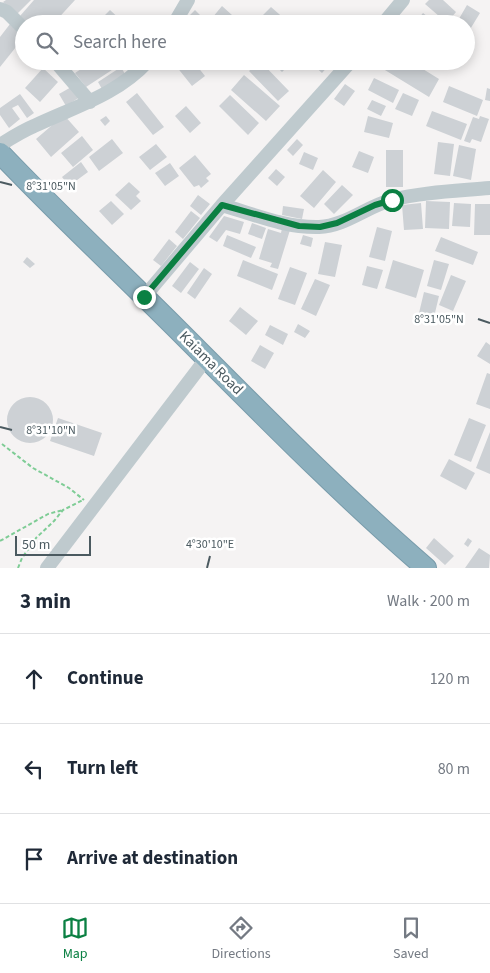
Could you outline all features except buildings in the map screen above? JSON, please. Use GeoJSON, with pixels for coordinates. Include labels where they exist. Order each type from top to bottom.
{"type":"FeatureCollection","features":[{"type":"Feature","properties":{"kind":"highway","name":"Kaiama Road"},"geometry":{"type":"LineString","coordinates":[[0,153],[53,209],[367,516],[426,568]]}},
{"type":"Feature","properties":{"kind":"street"},"geometry":{"type":"LineString","coordinates":[[179,15],[188,0]]}},
{"type":"Feature","properties":{"kind":"street"},"geometry":{"type":"LineString","coordinates":[[390,15],[400,1]]}},
{"type":"Feature","properties":{"kind":"street"},"geometry":{"type":"LineString","coordinates":[[0,9],[7,12],[15,20]]}},
{"type":"Feature","properties":{"kind":"street"},"geometry":{"type":"LineString","coordinates":[[63,70],[90,102]]}},
{"type":"Feature","properties":{"kind":"street"},"geometry":{"type":"LineString","coordinates":[[0,145],[32,126],[90,102],[130,78],[138,70]]}},
{"type":"Feature","properties":{"kind":"street"},"geometry":{"type":"LineString","coordinates":[[144,297],[222,205],[343,70]]}},
{"type":"Feature","properties":{"kind":"street"},"geometry":{"type":"LineString","coordinates":[[222,205],[299,226],[320,227],[337,223],[375,205],[392,200],[442,192],[490,188]]}},
{"type":"Feature","properties":{"kind":"street"},"geometry":{"type":"LineString","coordinates":[[46,568],[88,503],[206,359]]}},
{"type":"Feature","properties":{"kind":"path"},"geometry":{"type":"LineString","coordinates":[[2,444],[33,468],[69,488],[88,503]]}},
{"type":"Feature","properties":{"kind":"path"},"geometry":{"type":"LineString","coordinates":[[0,540],[48,514],[88,503]]}},
{"type":"Feature","properties":{"kind":"path"},"geometry":{"type":"LineString","coordinates":[[18,568],[22,558],[36,538],[63,510]]}},
{"type":"Feature","properties":{"kind":"route"},"geometry":{"type":"LineString","coordinates":[[144,297],[222,205],[299,226],[320,227],[337,223],[375,205],[392,200]]}}]}
